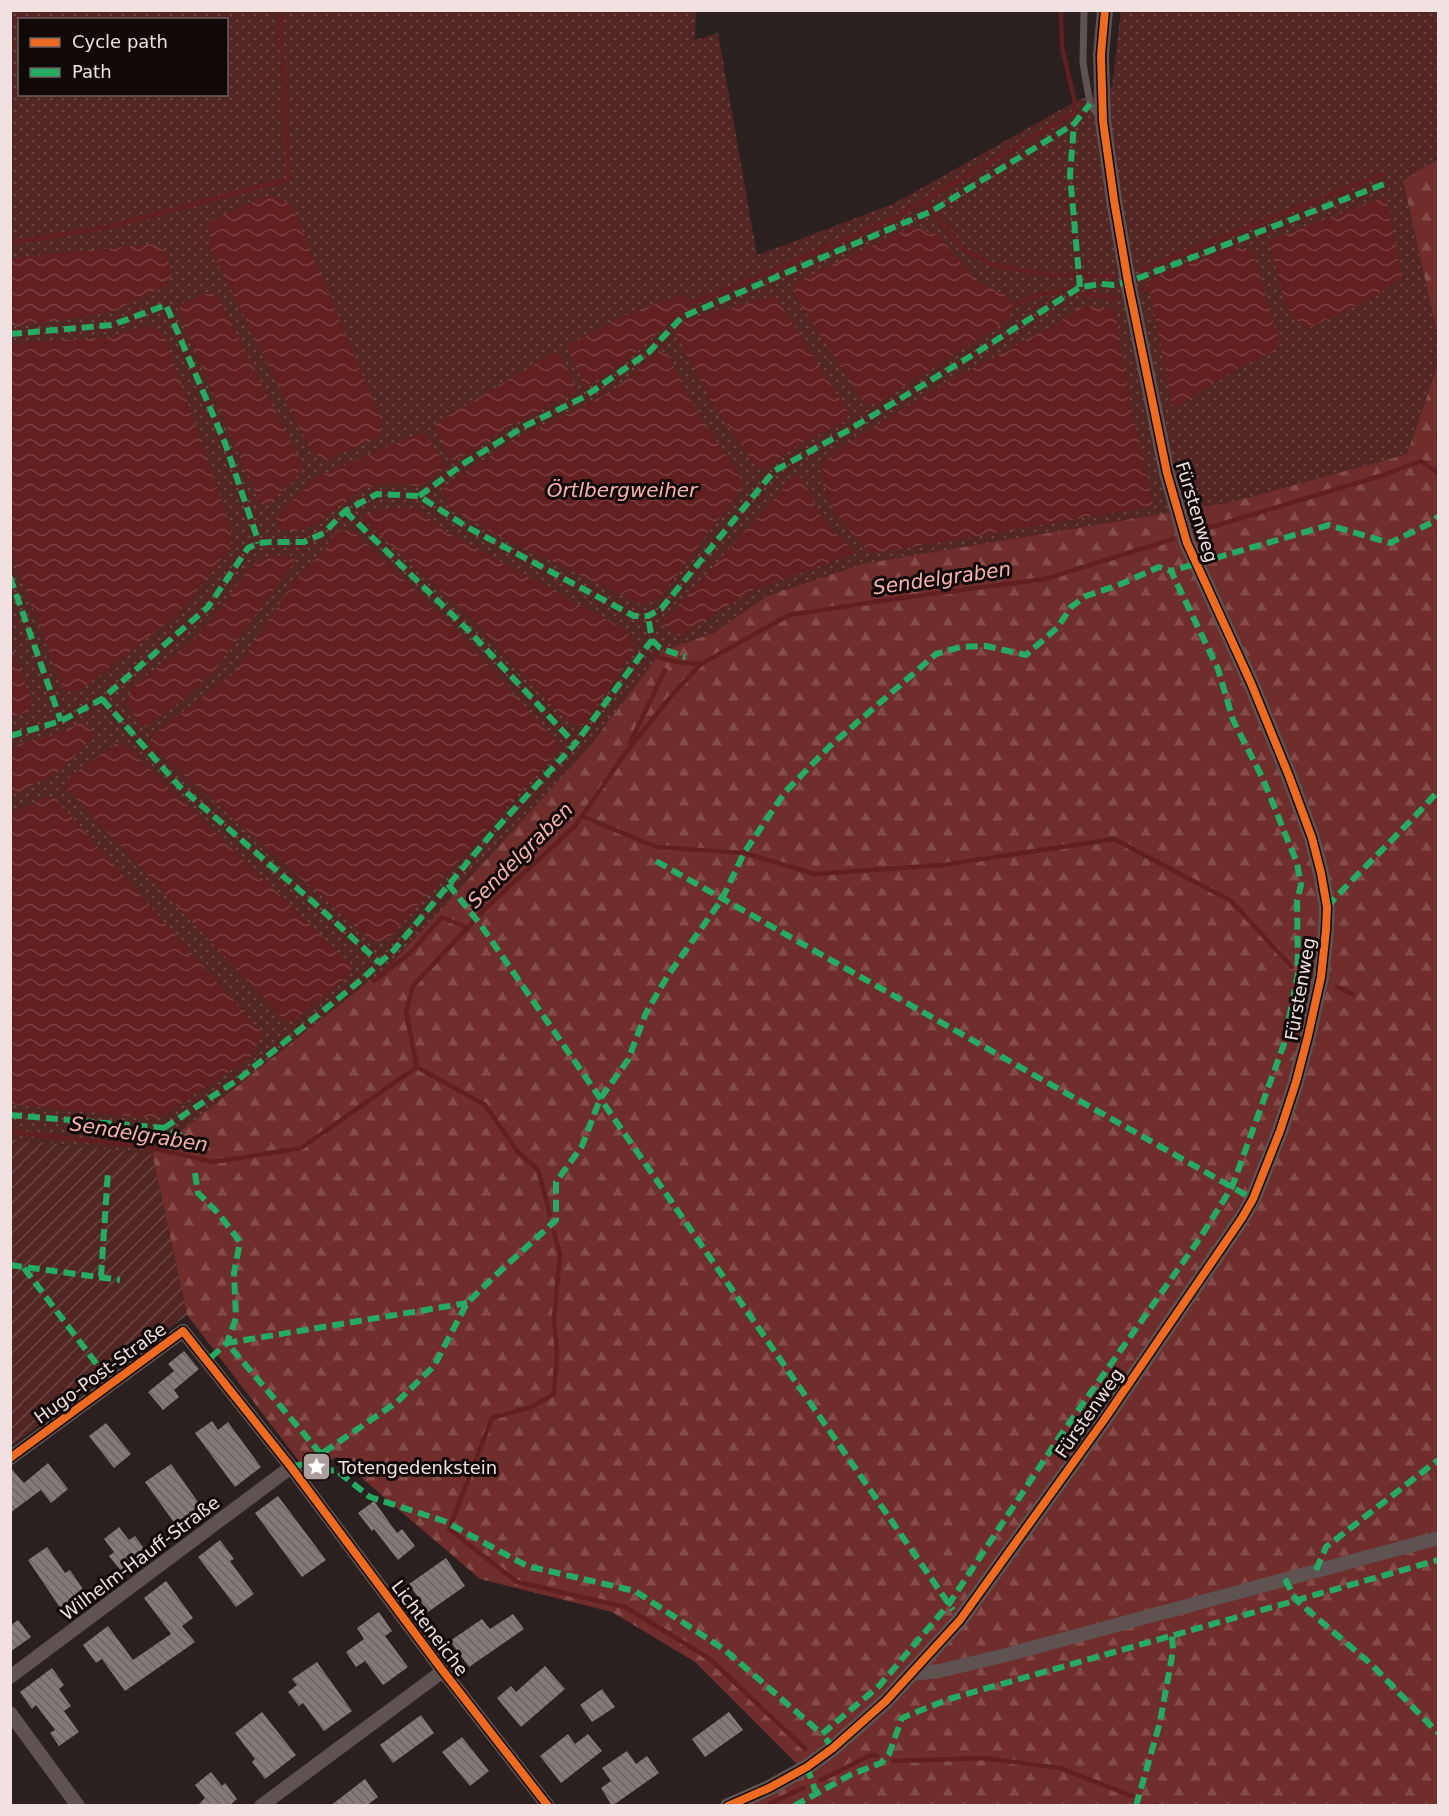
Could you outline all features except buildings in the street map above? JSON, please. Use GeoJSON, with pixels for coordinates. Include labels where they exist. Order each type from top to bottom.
{"type":"FeatureCollection","features":[{"type":"Feature","properties":{"kind":"street","name":"Fürstenweg"},"geometry":{"type":"LineString","coordinates":[[728,1806],[770,1788],[807,1767],[833,1748],[886,1701],[960,1620],[1104,1420],[1253,1199],[1280,1131],[1296,1082],[1321,977],[1327,907],[1311,838],[1251,683],[1187,543],[1167,473],[1128,282],[1103,121],[1101,55],[1106,10]]}},
{"type":"Feature","properties":{"kind":"street","name":"Hugo-Post-Straße"},"geometry":{"type":"LineString","coordinates":[[10,1458],[183,1331],[291,1467]]}},
{"type":"Feature","properties":{"kind":"street","name":"Lichteneiche"},"geometry":{"type":"LineString","coordinates":[[291,1467],[443,1671],[548,1806]]}},
{"type":"Feature","properties":{"kind":"street","name":"Wilhelm-Hauff-Straße"},"geometry":{"type":"LineString","coordinates":[[10,1677],[291,1467]]}},
{"type":"Feature","properties":{"kind":"street"},"geometry":{"type":"LineString","coordinates":[[912,1674],[939,1671],[1002,1656],[1438,1538]]}},
{"type":"Feature","properties":{"kind":"street","name":"Lichteneiche"},"geometry":{"type":"LineString","coordinates":[[261,1806],[443,1671]]}},
{"type":"Feature","properties":{"kind":"street"},"geometry":{"type":"LineString","coordinates":[[10,1713],[78,1806]]}},
{"type":"Feature","properties":{"kind":"lane"},"geometry":{"type":"LineString","coordinates":[[1084,10],[1083,63],[1090,104],[1103,121]]}},
{"type":"Feature","properties":{"kind":"shaded area"},"geometry":{"type":"Polygon","coordinates":[[[11,11],[696,11],[695,40],[718,33],[757,255],[893,204],[1076,101],[1112,87],[1121,11],[1438,11],[1438,157],[1403,182],[1438,337],[1438,364],[1407,454],[1228,503],[767,596],[714,633],[662,652],[590,746],[392,963],[152,1154],[11,1139],[11,11]]]}},
{"type":"Feature","properties":{"kind":"shaded area"},"geometry":{"type":"Polygon","coordinates":[[[11,1139],[152,1154],[187,1315],[11,1446],[11,1139]]]}},
{"type":"Feature","properties":{"kind":"green space"},"geometry":{"type":"Polygon","coordinates":[[[1438,158],[1438,337],[1403,181],[1438,158]]]}},
{"type":"Feature","properties":{"kind":"green space"},"geometry":{"type":"Polygon","coordinates":[[[1438,364],[1438,1805],[743,1805],[804,1771],[695,1662],[612,1612],[480,1579],[337,1457],[308,1473],[187,1315],[152,1154],[392,963],[590,746],[662,651],[714,633],[767,596],[863,564],[1228,503],[1407,454],[1438,364]]]}},
{"type":"Feature","properties":{"kind":"water"},"geometry":{"type":"Polygon","coordinates":[[[271,195],[291,204],[381,419],[380,436],[326,460],[311,451],[210,248],[209,222],[271,195]]]}},
{"type":"Feature","properties":{"kind":"water"},"geometry":{"type":"Polygon","coordinates":[[[1386,197],[1402,277],[1376,296],[1309,328],[1293,318],[1284,298],[1269,240],[1386,197]]]}},
{"type":"Feature","properties":{"kind":"water"},"geometry":{"type":"Polygon","coordinates":[[[911,227],[937,234],[978,283],[1004,294],[1014,305],[1008,320],[876,404],[864,403],[795,296],[796,282],[911,227]]]}},
{"type":"Feature","properties":{"kind":"water"},"geometry":{"type":"Polygon","coordinates":[[[154,244],[166,252],[172,273],[167,285],[111,312],[11,327],[11,258],[154,244]]]}},
{"type":"Feature","properties":{"kind":"water"},"geometry":{"type":"Polygon","coordinates":[[[1231,247],[1252,250],[1279,341],[1273,352],[1247,363],[1173,408],[1148,280],[1231,247]]]}},
{"type":"Feature","properties":{"kind":"water"},"geometry":{"type":"Polygon","coordinates":[[[210,292],[217,295],[302,464],[297,477],[266,506],[260,504],[179,313],[181,304],[210,292]]]}},
{"type":"Feature","properties":{"kind":"water"},"geometry":{"type":"Polygon","coordinates":[[[683,294],[690,304],[689,310],[670,322],[632,356],[585,388],[567,346],[619,318],[683,294]]]}},
{"type":"Feature","properties":{"kind":"water"},"geometry":{"type":"Polygon","coordinates":[[[770,297],[777,299],[849,413],[846,421],[798,445],[765,469],[758,469],[715,408],[675,332],[683,321],[770,297]]]}},
{"type":"Feature","properties":{"kind":"water"},"geometry":{"type":"Polygon","coordinates":[[[1082,306],[1114,308],[1131,406],[1154,506],[870,554],[836,515],[822,481],[823,462],[841,447],[949,381],[1055,325],[1082,306]]]}},
{"type":"Feature","properties":{"kind":"water"},"geometry":{"type":"Polygon","coordinates":[[[147,326],[164,333],[231,529],[231,548],[178,614],[79,691],[64,691],[11,551],[11,344],[110,337],[147,326]]]}},
{"type":"Feature","properties":{"kind":"water","name":"Örtlbergweiher"},"geometry":{"type":"Polygon","coordinates":[[[659,351],[667,354],[696,410],[736,469],[744,485],[659,599],[641,604],[493,533],[450,508],[442,490],[454,479],[518,438],[613,391],[659,351]]]}},
{"type":"Feature","properties":{"kind":"water"},"geometry":{"type":"Polygon","coordinates":[[[554,353],[561,356],[576,387],[576,392],[506,428],[457,460],[451,460],[436,431],[436,423],[554,353]]]}},
{"type":"Feature","properties":{"kind":"water"},"geometry":{"type":"Polygon","coordinates":[[[420,433],[426,435],[447,467],[420,486],[387,484],[359,490],[315,525],[295,531],[279,530],[275,518],[316,477],[420,433]]]}},
{"type":"Feature","properties":{"kind":"water"},"geometry":{"type":"Polygon","coordinates":[[[790,477],[801,477],[823,520],[856,553],[751,591],[679,636],[662,623],[778,495],[790,477]]]}},
{"type":"Feature","properties":{"kind":"water"},"geometry":{"type":"Polygon","coordinates":[[[391,508],[417,509],[447,532],[627,631],[635,648],[584,725],[569,723],[472,619],[360,517],[391,508]]]}},
{"type":"Feature","properties":{"kind":"water"},"geometry":{"type":"Polygon","coordinates":[[[352,530],[459,632],[556,741],[559,749],[387,940],[373,942],[150,745],[152,735],[234,673],[293,583],[322,553],[337,531],[352,530]]]}},
{"type":"Feature","properties":{"kind":"water"},"geometry":{"type":"Polygon","coordinates":[[[271,554],[296,560],[214,671],[182,701],[143,728],[126,703],[133,686],[195,639],[227,600],[249,567],[271,554]]]}},
{"type":"Feature","properties":{"kind":"water"},"geometry":{"type":"Polygon","coordinates":[[[10,642],[32,702],[27,712],[11,717],[10,642]]]}},
{"type":"Feature","properties":{"kind":"water"},"geometry":{"type":"Polygon","coordinates":[[[82,722],[95,734],[61,770],[11,796],[11,747],[63,732],[82,722]]]}},
{"type":"Feature","properties":{"kind":"water"},"geometry":{"type":"Polygon","coordinates":[[[115,744],[125,745],[352,965],[351,973],[293,1021],[285,1021],[66,788],[67,779],[115,744]]]}},
{"type":"Feature","properties":{"kind":"water"},"geometry":{"type":"Polygon","coordinates":[[[48,796],[55,798],[262,1033],[251,1057],[157,1119],[11,1104],[11,814],[48,796]]]}},
{"type":"Feature","properties":{"kind":"waterway"},"geometry":{"type":"LineString","coordinates":[[10,243],[108,227],[289,179],[280,10]]}},
{"type":"Feature","properties":{"kind":"waterway"},"geometry":{"type":"LineString","coordinates":[[690,304],[896,217],[1074,113],[1075,103],[1062,47],[1061,10]]}},
{"type":"Feature","properties":{"kind":"waterway"},"geometry":{"type":"LineString","coordinates":[[1140,270],[1383,174]]}},
{"type":"Feature","properties":{"kind":"waterway"},"geometry":{"type":"LineString","coordinates":[[924,201],[963,249],[994,265],[1051,275],[1112,276]]}},
{"type":"Feature","properties":{"kind":"waterway"},"geometry":{"type":"LineString","coordinates":[[1144,290],[1149,288]]}},
{"type":"Feature","properties":{"kind":"waterway"},"geometry":{"type":"LineString","coordinates":[[1014,305],[1037,295],[1069,290]]}},
{"type":"Feature","properties":{"kind":"waterway"},"geometry":{"type":"LineString","coordinates":[[1081,294],[1116,298]]}},
{"type":"Feature","properties":{"kind":"waterway","name":"Sendelgraben"},"geometry":{"type":"LineString","coordinates":[[1198,531],[1383,475],[1421,461],[1438,473]]}},
{"type":"Feature","properties":{"kind":"waterway","name":"Sendelgraben"},"geometry":{"type":"LineString","coordinates":[[10,1132],[149,1147],[213,1162],[301,1148],[417,1067],[406,1012],[413,986],[485,909],[575,826],[627,751],[673,694],[701,664],[789,615],[1045,579],[1173,539]]}},
{"type":"Feature","properties":{"kind":"waterway"},"geometry":{"type":"LineString","coordinates":[[654,656],[676,662],[701,664]]}},
{"type":"Feature","properties":{"kind":"waterway"},"geometry":{"type":"LineString","coordinates":[[630,743],[665,670]]}},
{"type":"Feature","properties":{"kind":"waterway"},"geometry":{"type":"LineString","coordinates":[[582,816],[656,847],[744,853],[815,874],[943,865],[1114,839],[1231,901],[1292,967]]}},
{"type":"Feature","properties":{"kind":"waterway"},"geometry":{"type":"LineString","coordinates":[[374,981],[410,953],[442,917],[468,928]]}},
{"type":"Feature","properties":{"kind":"waterway"},"geometry":{"type":"LineString","coordinates":[[1303,971],[1311,975]]}},
{"type":"Feature","properties":{"kind":"waterway"},"geometry":{"type":"LineString","coordinates":[[1337,987],[1353,994]]}},
{"type":"Feature","properties":{"kind":"waterway"},"geometry":{"type":"LineString","coordinates":[[417,1067],[485,1105],[518,1152],[538,1170],[550,1215]]}},
{"type":"Feature","properties":{"kind":"waterway"},"geometry":{"type":"LineString","coordinates":[[554,1232],[560,1255],[554,1319],[557,1352],[554,1394],[531,1407],[492,1418],[449,1529],[517,1582],[625,1607],[710,1659],[805,1749]]}},
{"type":"Feature","properties":{"kind":"waterway"},"geometry":{"type":"LineString","coordinates":[[821,1780],[871,1755],[877,1756]]}},
{"type":"Feature","properties":{"kind":"waterway"},"geometry":{"type":"LineString","coordinates":[[893,1761],[984,1758],[1060,1768],[1132,1796]]}},
{"type":"Feature","properties":{"kind":"waterway"},"geometry":{"type":"LineString","coordinates":[[765,1806],[803,1788]]}},
{"type":"Feature","properties":{"kind":"marked path"},"geometry":{"type":"LineString","coordinates":[[1080,287],[1070,175],[1074,124],[1090,104]]}},
{"type":"Feature","properties":{"kind":"marked path"},"geometry":{"type":"LineString","coordinates":[[419,496],[466,462],[525,426],[584,397],[649,352],[682,317],[932,211],[1074,124]]}},
{"type":"Feature","properties":{"kind":"marked path"},"geometry":{"type":"LineString","coordinates":[[10,736],[61,721],[102,699],[208,607],[248,548],[259,543],[304,542],[324,533],[345,511],[377,494],[419,496],[467,527],[634,616],[648,616],[661,609],[774,471],[847,431],[1080,287],[1128,282],[1387,183]]}},
{"type":"Feature","properties":{"kind":"marked path"},"geometry":{"type":"LineString","coordinates":[[10,334],[112,325],[166,305],[225,443],[259,543]]}},
{"type":"Feature","properties":{"kind":"marked path"},"geometry":{"type":"LineString","coordinates":[[345,511],[467,629],[575,744]]}},
{"type":"Feature","properties":{"kind":"marked path"},"geometry":{"type":"LineString","coordinates":[[833,1748],[822,1734],[879,1686],[949,1604],[1060,1436],[1198,1241],[1232,1187],[1284,1044],[1298,973],[1297,900],[1301,885],[1297,863],[1263,779],[1233,720],[1218,669],[1171,571],[1329,525],[1390,543],[1433,522],[1438,516]]}},
{"type":"Feature","properties":{"kind":"marked path"},"geometry":{"type":"LineString","coordinates":[[291,1467],[308,1463],[397,1402],[434,1366],[467,1303],[556,1220],[556,1182],[582,1146],[600,1099],[628,1060],[646,1013],[667,977],[722,899],[744,853],[785,792],[830,746],[936,654],[960,647],[986,646],[1026,655],[1058,627],[1071,607],[1086,596],[1159,567],[1171,571]]}},
{"type":"Feature","properties":{"kind":"marked path"},"geometry":{"type":"LineString","coordinates":[[10,577],[61,721]]}},
{"type":"Feature","properties":{"kind":"marked path"},"geometry":{"type":"LineString","coordinates":[[164,1128],[239,1079],[361,980],[394,950],[493,832],[575,744],[652,640],[648,616]]}},
{"type":"Feature","properties":{"kind":"marked path"},"geometry":{"type":"LineString","coordinates":[[652,640],[660,648],[685,657]]}},
{"type":"Feature","properties":{"kind":"marked path"},"geometry":{"type":"LineString","coordinates":[[102,699],[179,786],[380,963]]}},
{"type":"Feature","properties":{"kind":"marked path"},"geometry":{"type":"LineString","coordinates":[[1327,907],[1438,791]]}},
{"type":"Feature","properties":{"kind":"marked path"},"geometry":{"type":"LineString","coordinates":[[656,861],[1253,1199]]}},
{"type":"Feature","properties":{"kind":"marked path"},"geometry":{"type":"LineString","coordinates":[[448,884],[480,924],[953,1610]]}},
{"type":"Feature","properties":{"kind":"marked path"},"geometry":{"type":"LineString","coordinates":[[10,1115],[164,1128],[190,1140]]}},
{"type":"Feature","properties":{"kind":"marked path"},"geometry":{"type":"LineString","coordinates":[[101,1277],[108,1171]]}},
{"type":"Feature","properties":{"kind":"marked path"},"geometry":{"type":"LineString","coordinates":[[195,1173],[198,1193],[219,1214],[240,1242],[234,1273],[236,1318],[227,1343],[207,1361]]}},
{"type":"Feature","properties":{"kind":"marked path"},"geometry":{"type":"LineString","coordinates":[[10,1265],[120,1280]]}},
{"type":"Feature","properties":{"kind":"marked path"},"geometry":{"type":"LineString","coordinates":[[24,1268],[111,1383]]}},
{"type":"Feature","properties":{"kind":"marked path"},"geometry":{"type":"LineString","coordinates":[[321,1454],[227,1343],[467,1303]]}},
{"type":"Feature","properties":{"kind":"marked path"},"geometry":{"type":"LineString","coordinates":[[1316,1570],[1326,1547],[1438,1460]]}},
{"type":"Feature","properties":{"kind":"marked path"},"geometry":{"type":"LineString","coordinates":[[308,1463],[316,1472],[336,1470],[370,1497],[444,1521],[527,1566],[635,1591],[725,1650],[822,1734]]}},
{"type":"Feature","properties":{"kind":"marked path"},"geometry":{"type":"LineString","coordinates":[[794,1806],[850,1775],[881,1763],[889,1754],[902,1718],[949,1699],[1438,1560]]}},
{"type":"Feature","properties":{"kind":"marked path"},"geometry":{"type":"LineString","coordinates":[[1285,1579],[1296,1600],[1371,1664],[1438,1733]]}},
{"type":"Feature","properties":{"kind":"marked path"},"geometry":{"type":"LineString","coordinates":[[1136,1806],[1160,1722],[1173,1651],[1172,1636]]}},
{"type":"Feature","properties":{"kind":"marked path"},"geometry":{"type":"LineString","coordinates":[[807,1767],[816,1793]]}},
{"type":"Feature","properties":{"kind":"cycle path"},"geometry":{"type":"LineString","coordinates":[[728,1806],[769,1788],[807,1767],[833,1748],[886,1701],[960,1620],[1104,1420],[1253,1199],[1280,1131],[1296,1082],[1321,977],[1327,907],[1312,838],[1251,683],[1187,543],[1167,473],[1128,282],[1103,121],[1101,55],[1105,10]]}},
{"type":"Feature","properties":{"kind":"cycle path"},"geometry":{"type":"LineString","coordinates":[[10,1458],[183,1331],[291,1467],[443,1671],[548,1806]]}},
{"type":"Feature","properties":{"kind":"place","name":"Totengedenkstein"},"geometry":{"type":"Point","coordinates":[317,1467]}}]}
